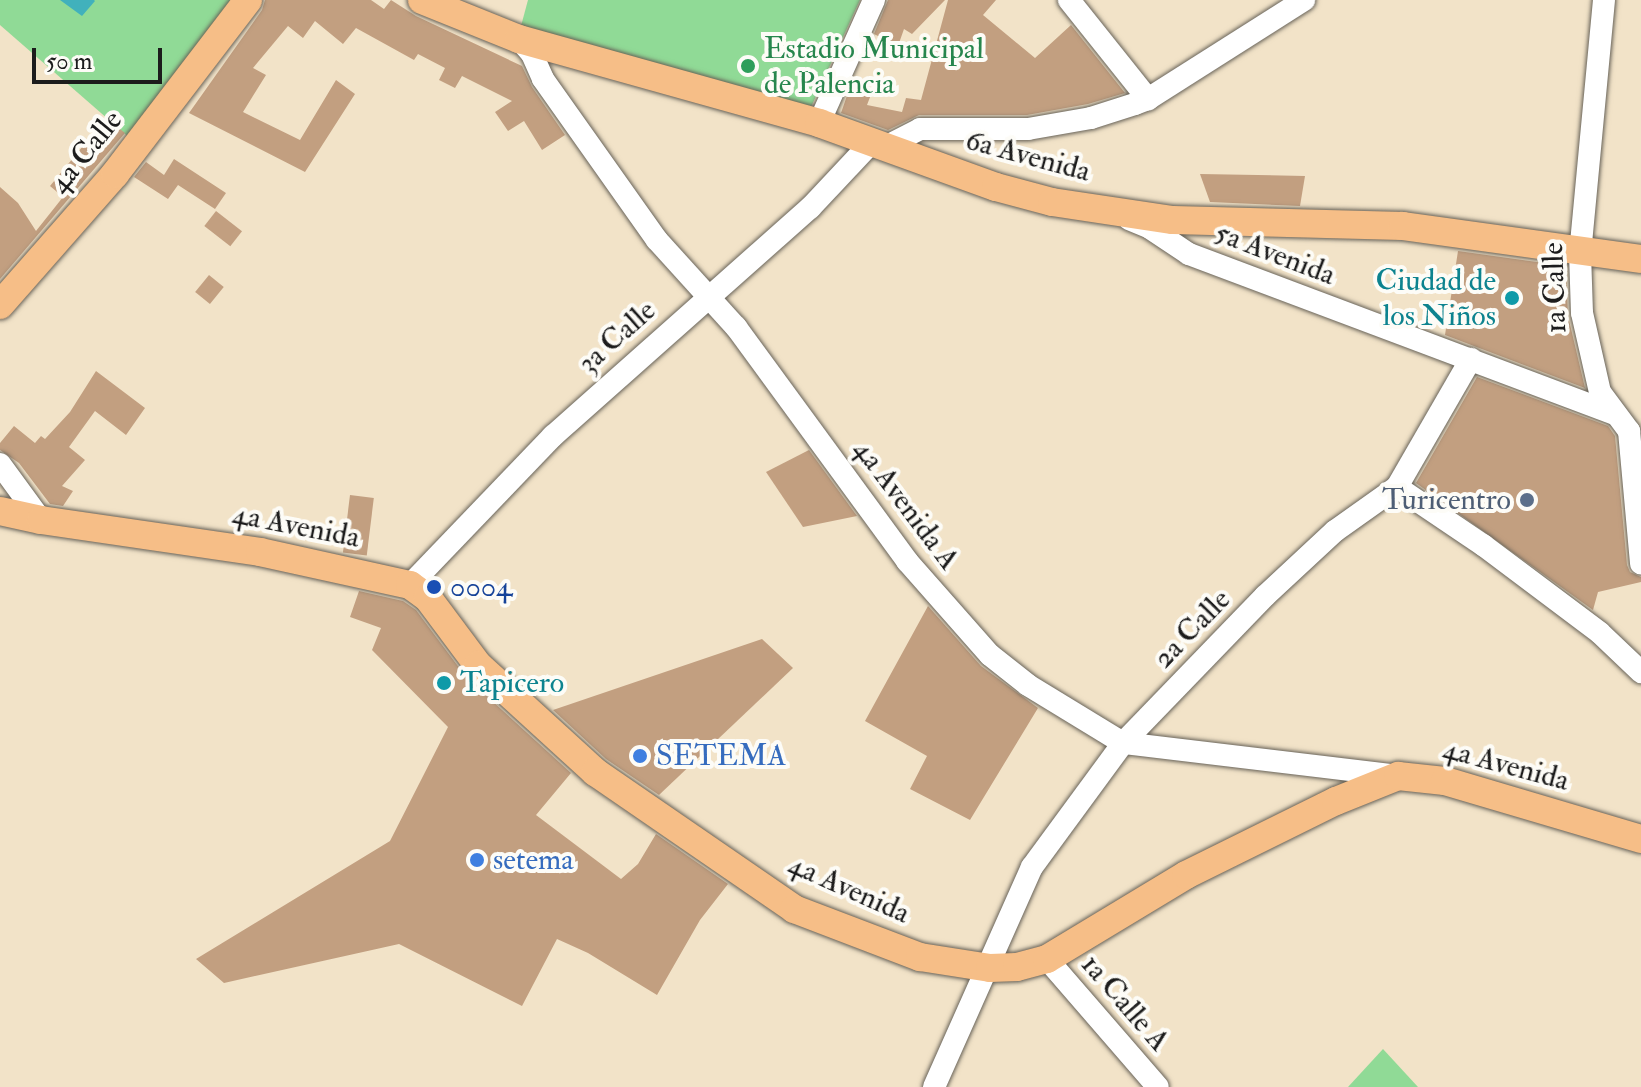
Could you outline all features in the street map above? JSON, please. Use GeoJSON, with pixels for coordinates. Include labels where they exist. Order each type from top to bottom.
{"type":"FeatureCollection","features":[{"type":"Feature","properties":{"kind":"main road","name":"4a Calle"},"geometry":{"type":"LineString","coordinates":[[0,305],[115,174],[248,0]]}},
{"type":"Feature","properties":{"kind":"main road","name":"6a Avenida"},"geometry":{"type":"LineString","coordinates":[[422,0],[519,39],[665,77],[819,123],[996,187],[1115,214],[1173,220],[1403,226],[1641,259]]}},
{"type":"Feature","properties":{"kind":"main road","name":"4a Avenida"},"geometry":{"type":"LineString","coordinates":[[0,511],[41,520],[260,552],[410,585],[428,598],[478,665],[595,772],[794,909],[920,957],[990,968],[1017,967],[1047,959],[1186,875],[1336,801],[1398,776],[1445,781],[1641,839]]}},
{"type":"Feature","properties":{"kind":"street"},"geometry":{"type":"LineString","coordinates":[[819,123],[874,0]]}},
{"type":"Feature","properties":{"kind":"street"},"geometry":{"type":"LineString","coordinates":[[1069,0],[1148,99]]}},
{"type":"Feature","properties":{"kind":"street","name":"3a Calle"},"geometry":{"type":"LineString","coordinates":[[410,585],[553,436],[878,144],[920,129],[1028,129],[1091,118],[1148,99],[1304,0]]}},
{"type":"Feature","properties":{"kind":"street","name":"1a Calle"},"geometry":{"type":"LineString","coordinates":[[1604,0],[1580,249],[1582,313],[1588,352],[1600,392],[1629,431],[1641,563]]}},
{"type":"Feature","properties":{"kind":"street","name":"4a Avenida A"},"geometry":{"type":"LineString","coordinates":[[519,39],[532,54],[543,79],[657,240],[772,372],[907,561],[990,655],[1028,685],[1123,743],[1398,776]]}},
{"type":"Feature","properties":{"kind":"street","name":"5a Avenida"},"geometry":{"type":"LineString","coordinates":[[1115,214],[1150,228],[1189,254],[1613,413],[1641,429]]}},
{"type":"Feature","properties":{"kind":"street","name":"2a Calle"},"geometry":{"type":"LineString","coordinates":[[934,1087],[990,968],[1032,867],[1123,743],[1300,563],[1335,531],[1397,487],[1471,359]]}},
{"type":"Feature","properties":{"kind":"street"},"geometry":{"type":"LineString","coordinates":[[0,464],[41,520]]}},
{"type":"Feature","properties":{"kind":"street"},"geometry":{"type":"LineString","coordinates":[[1397,487],[1600,633],[1641,672]]}},
{"type":"Feature","properties":{"kind":"street","name":"1a Calle A"},"geometry":{"type":"LineString","coordinates":[[1047,959],[1158,1087]]}},
{"type":"Feature","properties":{"kind":"green space"},"geometry":{"type":"Polygon","coordinates":[[[0,0],[239,0],[132,140],[0,25],[0,0]]]}},
{"type":"Feature","properties":{"kind":"green space","name":"Estadio Municipal de Palencia"},"geometry":{"type":"Polygon","coordinates":[[[528,0],[860,0],[811,107],[521,26],[528,0]]]}},
{"type":"Feature","properties":{"kind":"green space"},"geometry":{"type":"Polygon","coordinates":[[[1383,1049],[1418,1087],[1348,1087],[1383,1049]]]}},
{"type":"Feature","properties":{"kind":"water"},"geometry":{"type":"Polygon","coordinates":[[[60,0],[94,0],[95,1],[82,16],[60,0]]]}},
{"type":"Feature","properties":{"kind":"building"},"geometry":{"type":"Polygon","coordinates":[[[265,0],[371,0],[384,9],[391,0],[416,16],[522,66],[532,87],[565,135],[542,150],[524,121],[508,131],[495,112],[512,101],[462,76],[455,88],[439,80],[445,68],[418,54],[414,60],[356,28],[343,44],[315,21],[303,38],[288,26],[253,68],[266,75],[243,112],[300,140],[336,80],[355,94],[305,172],[189,113],[262,10],[265,0]]]}},
{"type":"Feature","properties":{"kind":"building"},"geometry":{"type":"Polygon","coordinates":[[[888,0],[945,0],[912,34],[904,29],[898,46],[874,34],[888,0]]]}},
{"type":"Feature","properties":{"kind":"building"},"geometry":{"type":"Polygon","coordinates":[[[948,0],[996,0],[983,15],[1035,58],[1071,25],[1125,93],[1088,104],[1027,115],[919,115],[888,130],[841,113],[850,87],[872,92],[867,105],[902,112],[906,98],[921,100],[948,0]]]}},
{"type":"Feature","properties":{"kind":"building"},"geometry":{"type":"Polygon","coordinates":[[[106,118],[125,133],[0,279],[0,187],[18,203],[36,231],[63,197],[50,186],[106,118]]]}},
{"type":"Feature","properties":{"kind":"building"},"geometry":{"type":"Polygon","coordinates":[[[174,159],[226,193],[215,209],[178,185],[168,199],[134,177],[146,162],[164,175],[174,159]]]}},
{"type":"Feature","properties":{"kind":"building"},"geometry":{"type":"Polygon","coordinates":[[[1200,174],[1305,176],[1300,206],[1210,202],[1200,174]]]}},
{"type":"Feature","properties":{"kind":"building"},"geometry":{"type":"Polygon","coordinates":[[[216,211],[242,231],[230,246],[204,226],[216,211]]]}},
{"type":"Feature","properties":{"kind":"building","name":"Ciudad de los Niños"},"geometry":{"type":"Polygon","coordinates":[[[1458,251],[1566,266],[1568,316],[1585,388],[1445,335],[1458,251]]]}},
{"type":"Feature","properties":{"kind":"building"},"geometry":{"type":"Polygon","coordinates":[[[209,275],[224,287],[210,304],[195,292],[209,275]]]}},
{"type":"Feature","properties":{"kind":"building"},"geometry":{"type":"Polygon","coordinates":[[[96,371],[145,408],[126,435],[95,411],[69,447],[85,460],[62,486],[73,491],[63,506],[50,504],[19,463],[0,450],[0,443],[14,426],[35,443],[41,436],[45,439],[70,412],[96,371]]]}},
{"type":"Feature","properties":{"kind":"building","name":"Turicentro"},"geometry":{"type":"Polygon","coordinates":[[[1477,377],[1608,426],[1615,436],[1627,565],[1630,572],[1641,577],[1641,582],[1598,592],[1593,610],[1416,483],[1477,377]]]}},
{"type":"Feature","properties":{"kind":"building"},"geometry":{"type":"Polygon","coordinates":[[[809,450],[857,516],[803,527],[766,472],[809,450]]]}},
{"type":"Feature","properties":{"kind":"building"},"geometry":{"type":"Polygon","coordinates":[[[350,495],[374,498],[367,555],[343,553],[350,495]]]}},
{"type":"Feature","properties":{"kind":"building","name":"setema"},"geometry":{"type":"Polygon","coordinates":[[[359,591],[403,601],[416,610],[466,677],[571,773],[536,815],[621,879],[638,864],[656,834],[728,884],[700,920],[657,995],[588,953],[557,939],[522,1006],[399,944],[224,983],[196,959],[390,841],[448,727],[372,650],[381,628],[350,617],[359,591]]]}},
{"type":"Feature","properties":{"kind":"building"},"geometry":{"type":"Polygon","coordinates":[[[928,606],[981,666],[1038,708],[970,820],[910,789],[927,756],[865,721],[928,606]]]}},
{"type":"Feature","properties":{"kind":"building","name":"SETEMA"},"geometry":{"type":"Polygon","coordinates":[[[762,639],[793,668],[659,795],[606,759],[553,710],[762,639]]]}},
{"type":"Feature","properties":{"kind":"place","name":"Estadio Municipal de Palencia"},"geometry":{"type":"Point","coordinates":[748,66]}},
{"type":"Feature","properties":{"kind":"place","name":"Ciudad de los Niños"},"geometry":{"type":"Point","coordinates":[1512,298]}},
{"type":"Feature","properties":{"kind":"place","name":"Turicentro"},"geometry":{"type":"Point","coordinates":[1527,500]}},
{"type":"Feature","properties":{"kind":"place","name":"0004"},"geometry":{"type":"Point","coordinates":[434,587]}},
{"type":"Feature","properties":{"kind":"place","name":"Tapicero"},"geometry":{"type":"Point","coordinates":[444,683]}},
{"type":"Feature","properties":{"kind":"place","name":"SETEMA"},"geometry":{"type":"Point","coordinates":[640,756]}},
{"type":"Feature","properties":{"kind":"place","name":"setema"},"geometry":{"type":"Point","coordinates":[477,860]}}]}
